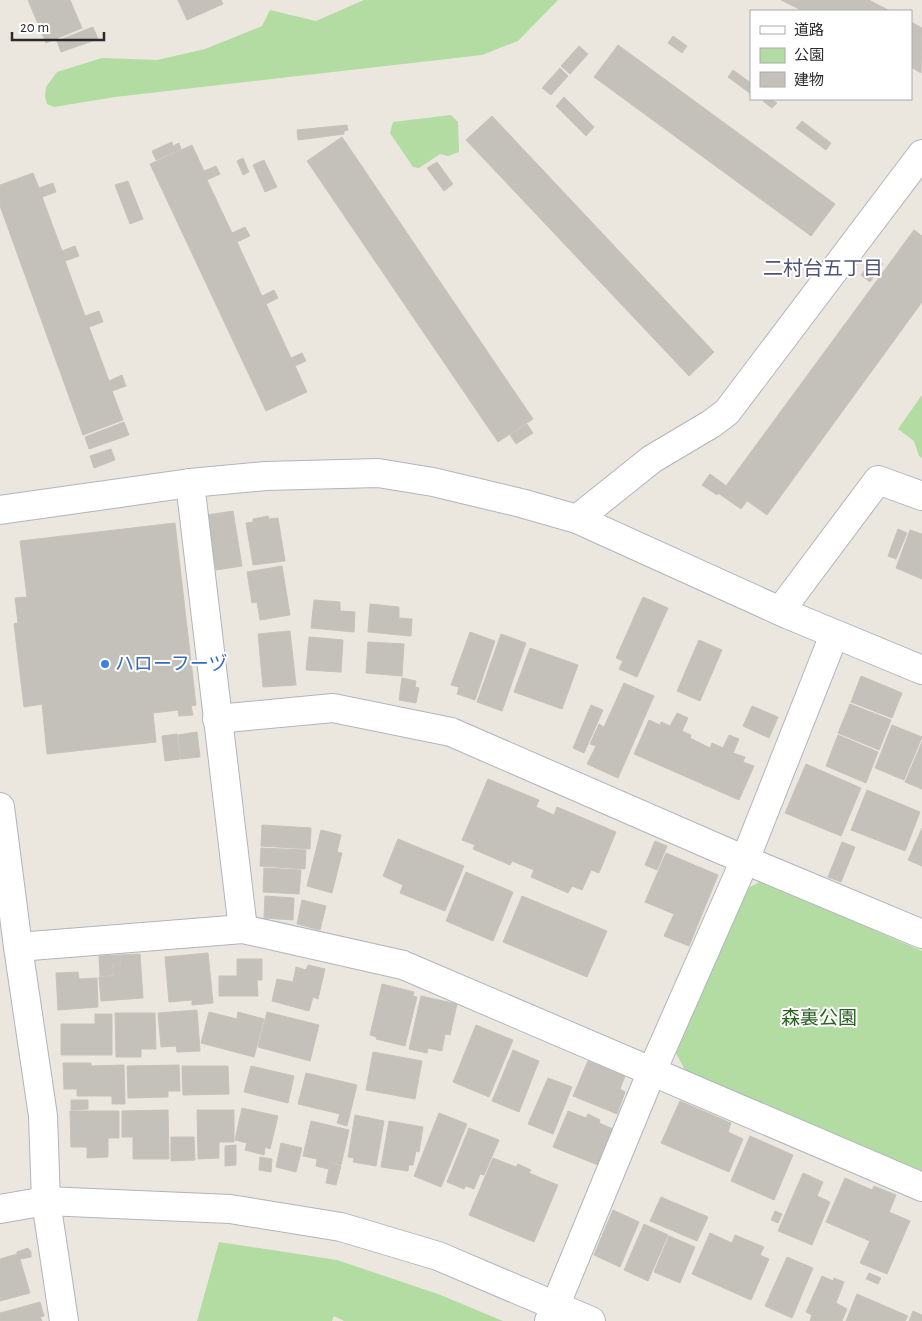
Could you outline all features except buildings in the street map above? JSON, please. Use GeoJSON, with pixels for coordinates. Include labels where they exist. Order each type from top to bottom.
{"type":"FeatureCollection","features":[{"type":"Feature","properties":{"kind":"street"},"geometry":{"type":"LineString","coordinates":[[577,519],[652,459],[711,424],[727,412],[922,154]]}},
{"type":"Feature","properties":{"kind":"street"},"geometry":{"type":"LineString","coordinates":[[0,510],[190,483],[266,476],[378,473],[433,482],[577,519],[834,635],[922,670]]}},
{"type":"Feature","properties":{"kind":"street"},"geometry":{"type":"LineString","coordinates":[[780,611],[878,480],[922,496]]}},
{"type":"Feature","properties":{"kind":"street"},"geometry":{"type":"LineString","coordinates":[[190,483],[242,929]]}},
{"type":"Feature","properties":{"kind":"street"},"geometry":{"type":"LineString","coordinates":[[552,1313],[652,1071],[745,860],[834,635]]}},
{"type":"Feature","properties":{"kind":"street"},"geometry":{"type":"LineString","coordinates":[[217,719],[334,708],[451,732],[745,860],[922,934]]}},
{"type":"Feature","properties":{"kind":"street"},"geometry":{"type":"LineString","coordinates":[[0,807],[18,948],[43,1116],[46,1201],[64,1321]]}},
{"type":"Feature","properties":{"kind":"street"},"geometry":{"type":"LineString","coordinates":[[18,948],[242,929],[403,965],[922,1187]]}},
{"type":"Feature","properties":{"kind":"street"},"geometry":{"type":"LineString","coordinates":[[0,1209],[46,1201],[230,1210],[341,1227],[438,1256],[552,1313],[591,1321]]}},
{"type":"Feature","properties":{"kind":"green space"},"geometry":{"type":"Polygon","coordinates":[[[364,0],[558,0],[518,41],[482,55],[115,97],[54,107],[47,104],[45,96],[46,87],[57,72],[102,58],[157,60],[205,49],[262,26],[270,10],[316,21],[364,0]]]}},
{"type":"Feature","properties":{"kind":"green space"},"geometry":{"type":"Polygon","coordinates":[[[451,115],[458,122],[459,152],[448,156],[440,154],[419,168],[413,167],[390,133],[393,122],[451,115]]]}},
{"type":"Feature","properties":{"kind":"green space"},"geometry":{"type":"Polygon","coordinates":[[[922,395],[922,458],[919,456],[914,441],[898,429],[922,395]]]}},
{"type":"Feature","properties":{"kind":"green space","name":"森裏公園"},"geometry":{"type":"Polygon","coordinates":[[[762,881],[922,951],[922,1174],[685,1070],[676,1053],[748,888],[762,881]]]}},
{"type":"Feature","properties":{"kind":"green space"},"geometry":{"type":"Polygon","coordinates":[[[219,1242],[337,1260],[438,1294],[503,1321],[344,1321],[334,1316],[332,1321],[197,1321],[219,1242]]]}},
{"type":"Feature","properties":{"kind":"place","name":"ハローフーヅ"},"geometry":{"type":"Point","coordinates":[105,664]}},
{"type":"Feature","properties":{"kind":"district","name":"二村台五丁目"},"geometry":{"type":"Point","coordinates":[823,269]}}]}
